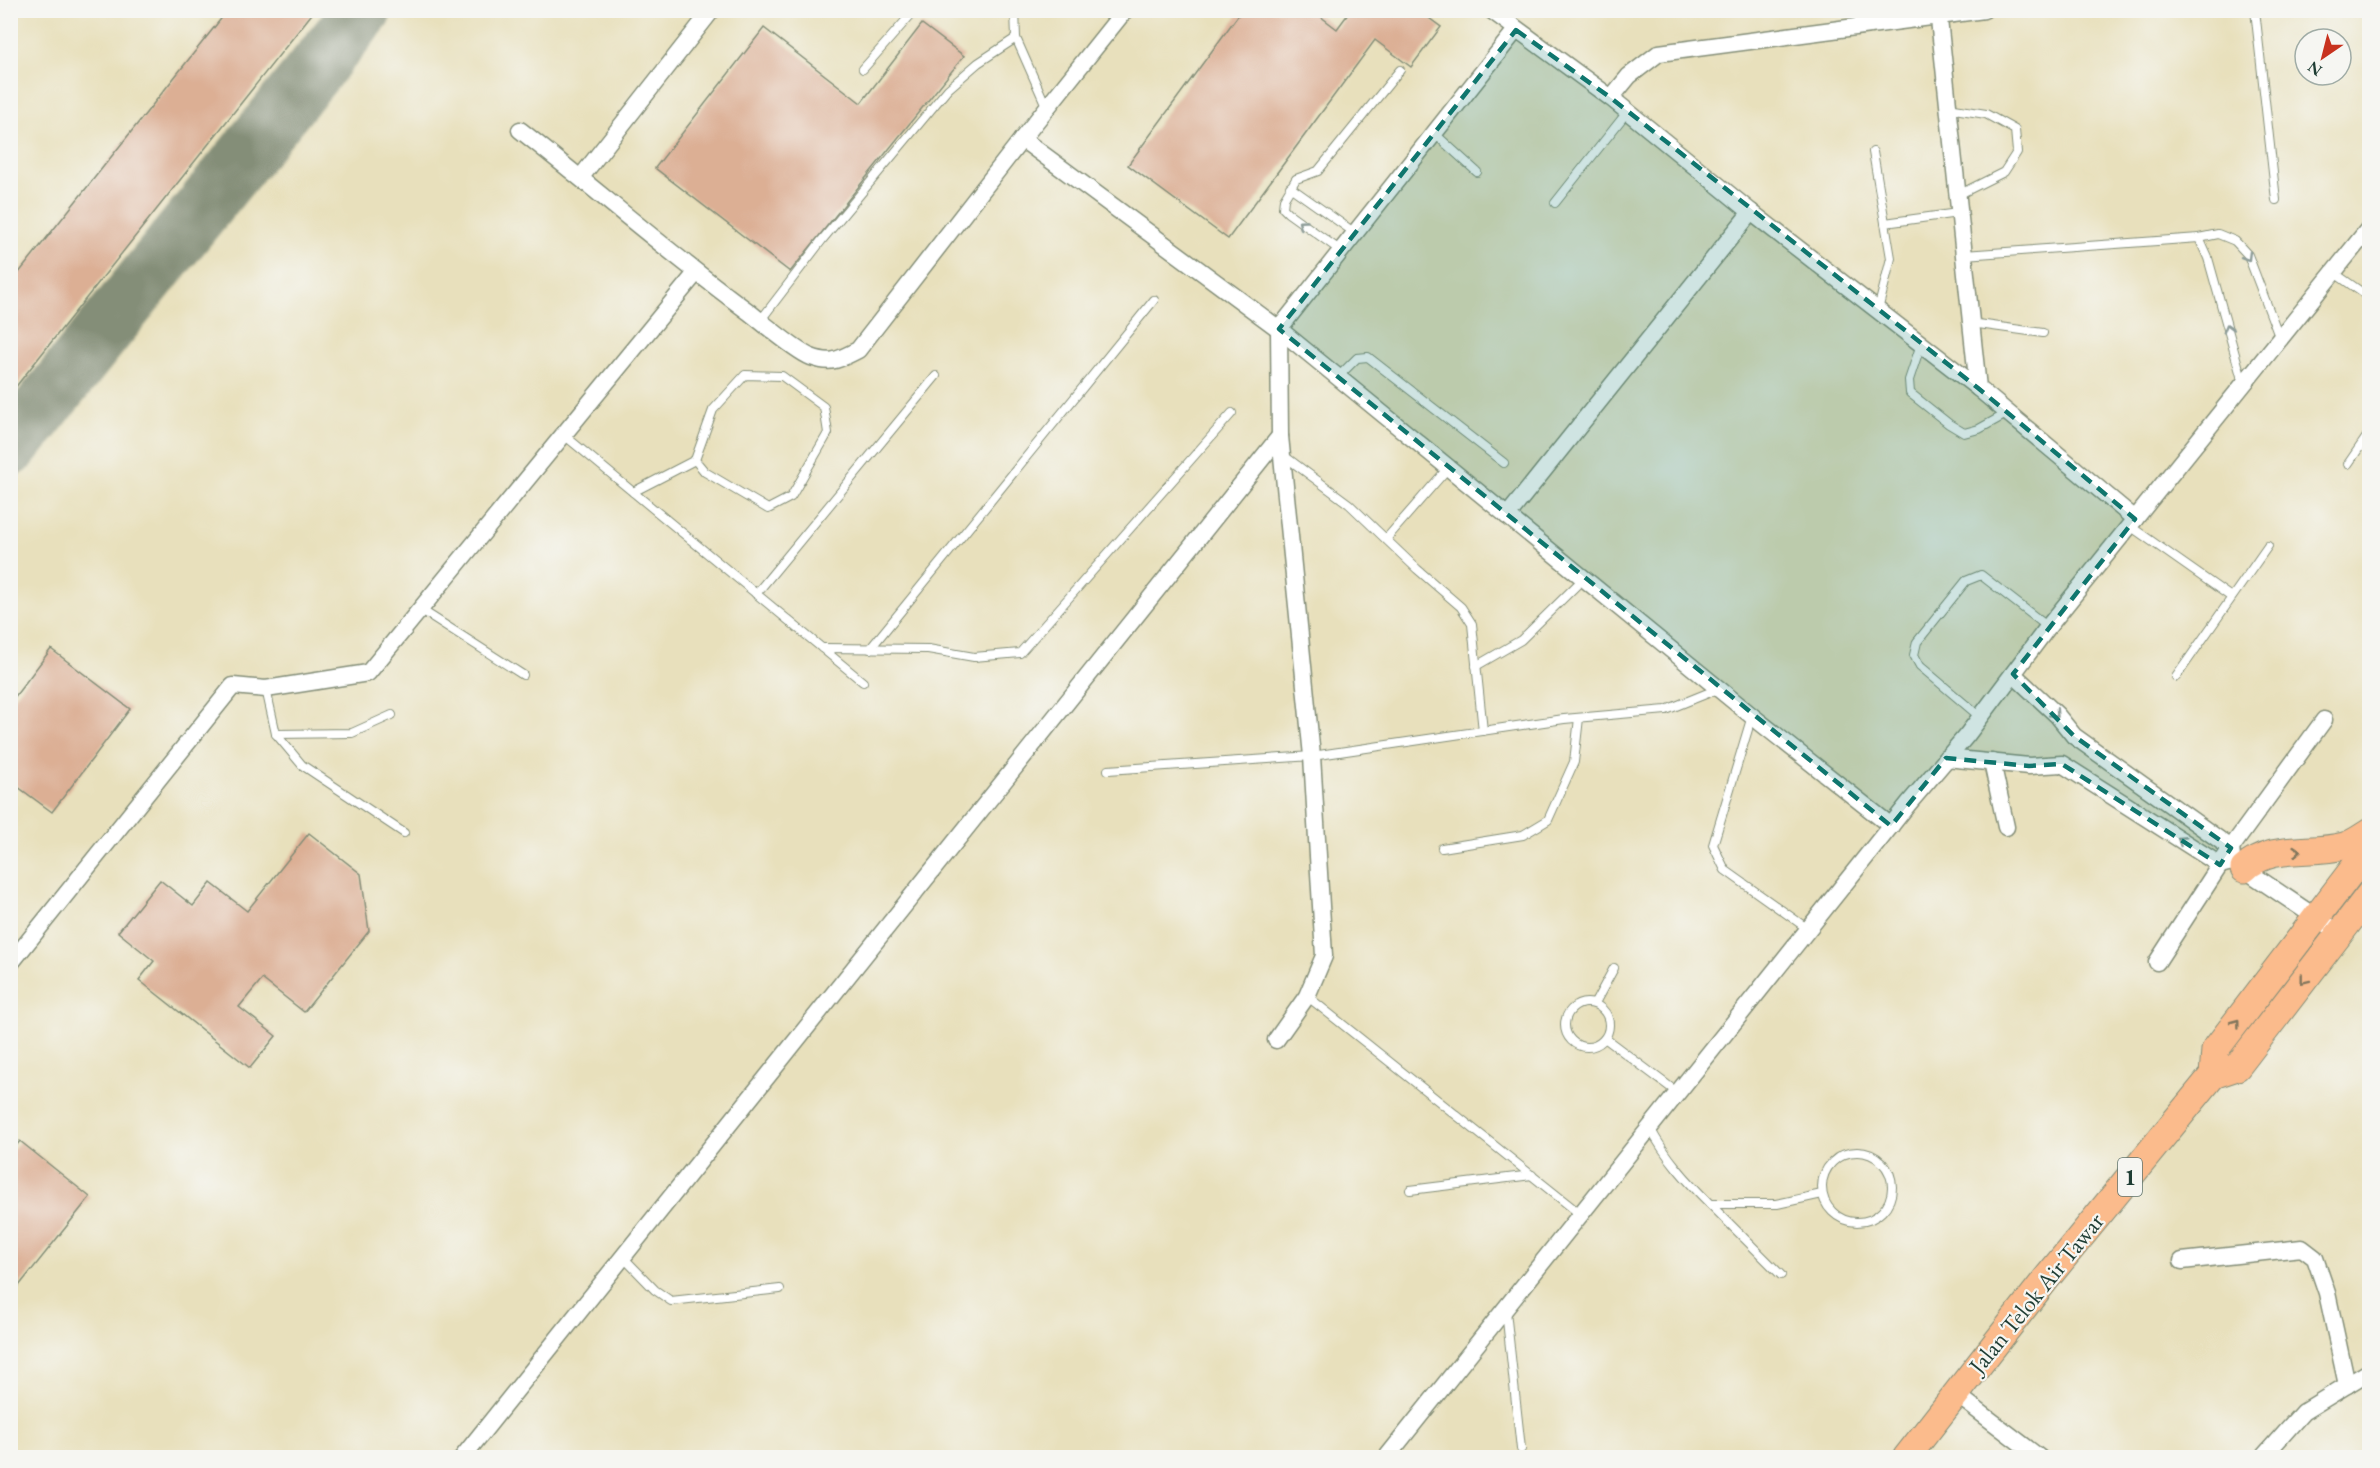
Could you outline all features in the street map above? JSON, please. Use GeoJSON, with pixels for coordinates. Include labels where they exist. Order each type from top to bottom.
{"type":"FeatureCollection","features":[{"type":"Feature","properties":{"kind":"main road"},"geometry":{"type":"LineString","coordinates":[[2232,861],[2255,859],[2268,853],[2347,846],[2370,832]]}},
{"type":"Feature","properties":{"kind":"main road","name":"Jalan Telok Air Tawar"},"geometry":{"type":"LineString","coordinates":[[1906,1458],[2212,1075],[2215,1050],[2370,847]]}},
{"type":"Feature","properties":{"kind":"main road","name":"Jalan Telok Air Tawar"},"geometry":{"type":"LineString","coordinates":[[2212,1075],[2237,1067],[2370,894]]}},
{"type":"Feature","properties":{"kind":"street"},"geometry":{"type":"LineString","coordinates":[[581,177],[712,10]]}},
{"type":"Feature","properties":{"kind":"street"},"geometry":{"type":"LineString","coordinates":[[519,130],[581,177],[696,273],[760,321],[810,357],[833,362],[858,350],[1125,10]]}},
{"type":"Feature","properties":{"kind":"street"},"geometry":{"type":"LineString","coordinates":[[1491,10],[1628,111],[1750,212],[1978,388],[2132,522]]}},
{"type":"Feature","properties":{"kind":"street"},"geometry":{"type":"LineString","coordinates":[[1611,98],[1629,76],[1659,53],[1938,13],[1984,10]]}},
{"type":"Feature","properties":{"kind":"street"},"geometry":{"type":"LineString","coordinates":[[1938,13],[1978,388]]}},
{"type":"Feature","properties":{"kind":"street"},"geometry":{"type":"LineString","coordinates":[[1276,1040],[1307,996],[1324,956],[1312,756],[1280,436],[1279,328],[1516,30]]}},
{"type":"Feature","properties":{"kind":"street"},"geometry":{"type":"LineString","coordinates":[[1022,139],[1279,328],[1583,579],[1891,826]]}},
{"type":"Feature","properties":{"kind":"street"},"geometry":{"type":"LineString","coordinates":[[1507,516],[1750,212]]}},
{"type":"Feature","properties":{"kind":"street"},"geometry":{"type":"LineString","coordinates":[[1386,1458],[2370,227]]}},
{"type":"Feature","properties":{"kind":"street"},"geometry":{"type":"LineString","coordinates":[[10,963],[233,686],[266,689],[368,673],[696,273]]}},
{"type":"Feature","properties":{"kind":"street"},"geometry":{"type":"LineString","coordinates":[[462,1458],[1280,436]]}},
{"type":"Feature","properties":{"kind":"street"},"geometry":{"type":"LineString","coordinates":[[2013,674],[2057,715],[2074,736],[2232,861]]}},
{"type":"Feature","properties":{"kind":"street"},"geometry":{"type":"LineString","coordinates":[[2157,963],[2232,861],[2324,720]]}},
{"type":"Feature","properties":{"kind":"street"},"geometry":{"type":"LineString","coordinates":[[2062,764],[2071,754],[2074,736]]}},
{"type":"Feature","properties":{"kind":"street"},"geometry":{"type":"LineString","coordinates":[[1946,758],[2029,766],[2062,764],[2232,861],[2339,933]]}},
{"type":"Feature","properties":{"kind":"street"},"geometry":{"type":"LineString","coordinates":[[1992,762],[2006,826]]}},
{"type":"Feature","properties":{"kind":"street"},"geometry":{"type":"LineString","coordinates":[[2182,1261],[2302,1248],[2315,1258],[2327,1293],[2347,1385]]}},
{"type":"Feature","properties":{"kind":"street"},"geometry":{"type":"LineString","coordinates":[[2262,1458],[2303,1412],[2370,1371]]}},
{"type":"Feature","properties":{"kind":"street"},"geometry":{"type":"LineString","coordinates":[[1956,1394],[2040,1458]]}},
{"type":"Feature","properties":{"kind":"lane"},"geometry":{"type":"LineString","coordinates":[[863,69],[915,10]]}},
{"type":"Feature","properties":{"kind":"lane"},"geometry":{"type":"LineString","coordinates":[[1015,10],[1016,38],[1047,108]]}},
{"type":"Feature","properties":{"kind":"lane"},"geometry":{"type":"LineString","coordinates":[[2255,10],[2276,200]]}},
{"type":"Feature","properties":{"kind":"lane"},"geometry":{"type":"LineString","coordinates":[[760,321],[822,240],[948,89],[978,63],[1016,38]]}},
{"type":"Feature","properties":{"kind":"lane"},"geometry":{"type":"LineString","coordinates":[[1341,251],[1283,208],[1284,199],[1296,179],[1318,171],[1400,70]]}},
{"type":"Feature","properties":{"kind":"lane"},"geometry":{"type":"LineString","coordinates":[[1948,108],[1986,114],[2015,130],[2017,152],[2004,172],[1958,195]]}},
{"type":"Feature","properties":{"kind":"lane"},"geometry":{"type":"LineString","coordinates":[[1556,202],[1628,111]]}},
{"type":"Feature","properties":{"kind":"lane"},"geometry":{"type":"LineString","coordinates":[[1434,133],[1477,172]]}},
{"type":"Feature","properties":{"kind":"lane"},"geometry":{"type":"LineString","coordinates":[[1873,152],[1891,258],[1878,310]]}},
{"type":"Feature","properties":{"kind":"lane"},"geometry":{"type":"LineString","coordinates":[[1290,187],[1355,233]]}},
{"type":"Feature","properties":{"kind":"lane"},"geometry":{"type":"LineString","coordinates":[[1885,223],[1959,213]]}},
{"type":"Feature","properties":{"kind":"lane"},"geometry":{"type":"LineString","coordinates":[[1964,255],[2199,238],[2218,234],[2235,241],[2248,255],[2280,339]]}},
{"type":"Feature","properties":{"kind":"lane"},"geometry":{"type":"LineString","coordinates":[[2199,238],[2208,258],[2243,384]]}},
{"type":"Feature","properties":{"kind":"lane"},"geometry":{"type":"LineString","coordinates":[[2333,272],[2370,298]]}},
{"type":"Feature","properties":{"kind":"lane"},"geometry":{"type":"LineString","coordinates":[[870,649],[1154,300]]}},
{"type":"Feature","properties":{"kind":"lane"},"geometry":{"type":"LineString","coordinates":[[1971,323],[2043,333]]}},
{"type":"Feature","properties":{"kind":"lane"},"geometry":{"type":"LineString","coordinates":[[1921,344],[1909,380],[1910,393],[1964,433],[1979,429],[2008,413]]}},
{"type":"Feature","properties":{"kind":"lane"},"geometry":{"type":"LineString","coordinates":[[1338,377],[1357,358],[1368,357],[1504,463]]}},
{"type":"Feature","properties":{"kind":"lane"},"geometry":{"type":"LineString","coordinates":[[633,492],[695,460],[713,410],[745,375],[782,376],[824,407],[828,433],[791,497],[768,509],[705,472],[695,460]]}},
{"type":"Feature","properties":{"kind":"lane"},"geometry":{"type":"LineString","coordinates":[[756,594],[936,376]]}},
{"type":"Feature","properties":{"kind":"lane"},"geometry":{"type":"LineString","coordinates":[[822,648],[928,649],[974,657],[1020,653],[1232,413]]}},
{"type":"Feature","properties":{"kind":"lane"},"geometry":{"type":"LineString","coordinates":[[2348,464],[2370,432]]}},
{"type":"Feature","properties":{"kind":"lane"},"geometry":{"type":"LineString","coordinates":[[564,435],[863,682]]}},
{"type":"Feature","properties":{"kind":"lane"},"geometry":{"type":"LineString","coordinates":[[1282,454],[1349,504],[1461,607],[1472,624],[1483,731]]}},
{"type":"Feature","properties":{"kind":"lane"},"geometry":{"type":"LineString","coordinates":[[1386,539],[1448,468]]}},
{"type":"Feature","properties":{"kind":"lane"},"geometry":{"type":"LineString","coordinates":[[2132,522],[2231,597]]}},
{"type":"Feature","properties":{"kind":"lane"},"geometry":{"type":"LineString","coordinates":[[2176,676],[2268,546]]}},
{"type":"Feature","properties":{"kind":"lane"},"geometry":{"type":"LineString","coordinates":[[1980,717],[1920,666],[1914,655],[1917,642],[1966,581],[1981,575],[2048,627]]}},
{"type":"Feature","properties":{"kind":"lane"},"geometry":{"type":"LineString","coordinates":[[1476,666],[1521,640],[1583,579]]}},
{"type":"Feature","properties":{"kind":"lane"},"geometry":{"type":"LineString","coordinates":[[420,609],[523,675]]}},
{"type":"Feature","properties":{"kind":"lane"},"geometry":{"type":"LineString","coordinates":[[1108,770],[1312,756],[1579,718],[1666,710],[1718,688]]}},
{"type":"Feature","properties":{"kind":"lane"},"geometry":{"type":"LineString","coordinates":[[266,689],[276,734],[302,765],[404,833]]}},
{"type":"Feature","properties":{"kind":"lane"},"geometry":{"type":"LineString","coordinates":[[276,734],[352,733],[392,715]]}},
{"type":"Feature","properties":{"kind":"lane"},"geometry":{"type":"LineString","coordinates":[[1752,716],[1713,845],[1725,870],[1808,929]]}},
{"type":"Feature","properties":{"kind":"lane"},"geometry":{"type":"LineString","coordinates":[[1442,848],[1523,835],[1548,820],[1574,762],[1579,718]]}},
{"type":"Feature","properties":{"kind":"lane"},"geometry":{"type":"LineString","coordinates":[[1595,1003],[1614,968]]}},
{"type":"Feature","properties":{"kind":"lane"},"geometry":{"type":"LineString","coordinates":[[1307,996],[1580,1214]]}},
{"type":"Feature","properties":{"kind":"lane"},"geometry":{"type":"LineString","coordinates":[[1581,1003],[1595,1003],[1610,1018],[1606,1038],[1594,1046],[1580,1046],[1569,1038],[1565,1024],[1570,1011],[1581,1003]]}},
{"type":"Feature","properties":{"kind":"lane"},"geometry":{"type":"LineString","coordinates":[[1606,1038],[1677,1093]]}},
{"type":"Feature","properties":{"kind":"lane"},"geometry":{"type":"LineString","coordinates":[[1650,1128],[1662,1151],[1683,1177],[1780,1275]]}},
{"type":"Feature","properties":{"kind":"lane"},"geometry":{"type":"LineString","coordinates":[[1854,1151],[1874,1155],[1888,1170],[1893,1190],[1885,1208],[1869,1220],[1849,1221],[1831,1212],[1822,1194],[1823,1174],[1835,1158],[1854,1151]]}},
{"type":"Feature","properties":{"kind":"lane"},"geometry":{"type":"LineString","coordinates":[[1410,1190],[1532,1175]]}},
{"type":"Feature","properties":{"kind":"lane"},"geometry":{"type":"LineString","coordinates":[[1710,1204],[1776,1204],[1822,1194]]}},
{"type":"Feature","properties":{"kind":"lane"},"geometry":{"type":"LineString","coordinates":[[623,1257],[655,1290],[671,1301],[780,1288]]}},
{"type":"Feature","properties":{"kind":"lane"},"geometry":{"type":"LineString","coordinates":[[1506,1307],[1521,1449]]}},
{"type":"Feature","properties":{"kind":"highlighted area"},"geometry":{"type":"Polygon","coordinates":[[[1516,30],[1611,98],[1978,388],[2135,519],[2013,674],[2074,736],[2231,848],[2220,865],[2062,764],[2029,766],[1946,758],[1891,826],[1279,329],[1516,30]]]}},
{"type":"Feature","properties":{"kind":"building"},"geometry":{"type":"Polygon","coordinates":[[[228,10],[315,10],[10,394],[10,284],[228,10]]]}},
{"type":"Feature","properties":{"kind":"building"},"geometry":{"type":"Polygon","coordinates":[[[1242,10],[1312,10],[1337,29],[1351,10],[1418,10],[1441,27],[1411,67],[1375,40],[1228,239],[1128,165],[1242,10]]]}},
{"type":"Feature","properties":{"kind":"building"},"geometry":{"type":"Polygon","coordinates":[[[922,24],[964,56],[790,272],[655,168],[764,28],[861,103],[922,24]]]}},
{"type":"Feature","properties":{"kind":"building"},"geometry":{"type":"Polygon","coordinates":[[[51,649],[130,709],[52,812],[10,781],[10,703],[51,649]]]}},
{"type":"Feature","properties":{"kind":"building"},"geometry":{"type":"Polygon","coordinates":[[[309,833],[361,874],[369,931],[304,1012],[262,979],[239,1007],[276,1036],[250,1068],[139,980],[154,961],[118,932],[160,880],[193,906],[211,883],[247,911],[309,833]]]}},
{"type":"Feature","properties":{"kind":"building"},"geometry":{"type":"Polygon","coordinates":[[[20,1141],[90,1197],[10,1297],[10,1153],[20,1141]]]}},
{"type":"Feature","properties":{"kind":"taxiway"},"geometry":{"type":"LineString","coordinates":[[10,447],[363,10]]}}]}
